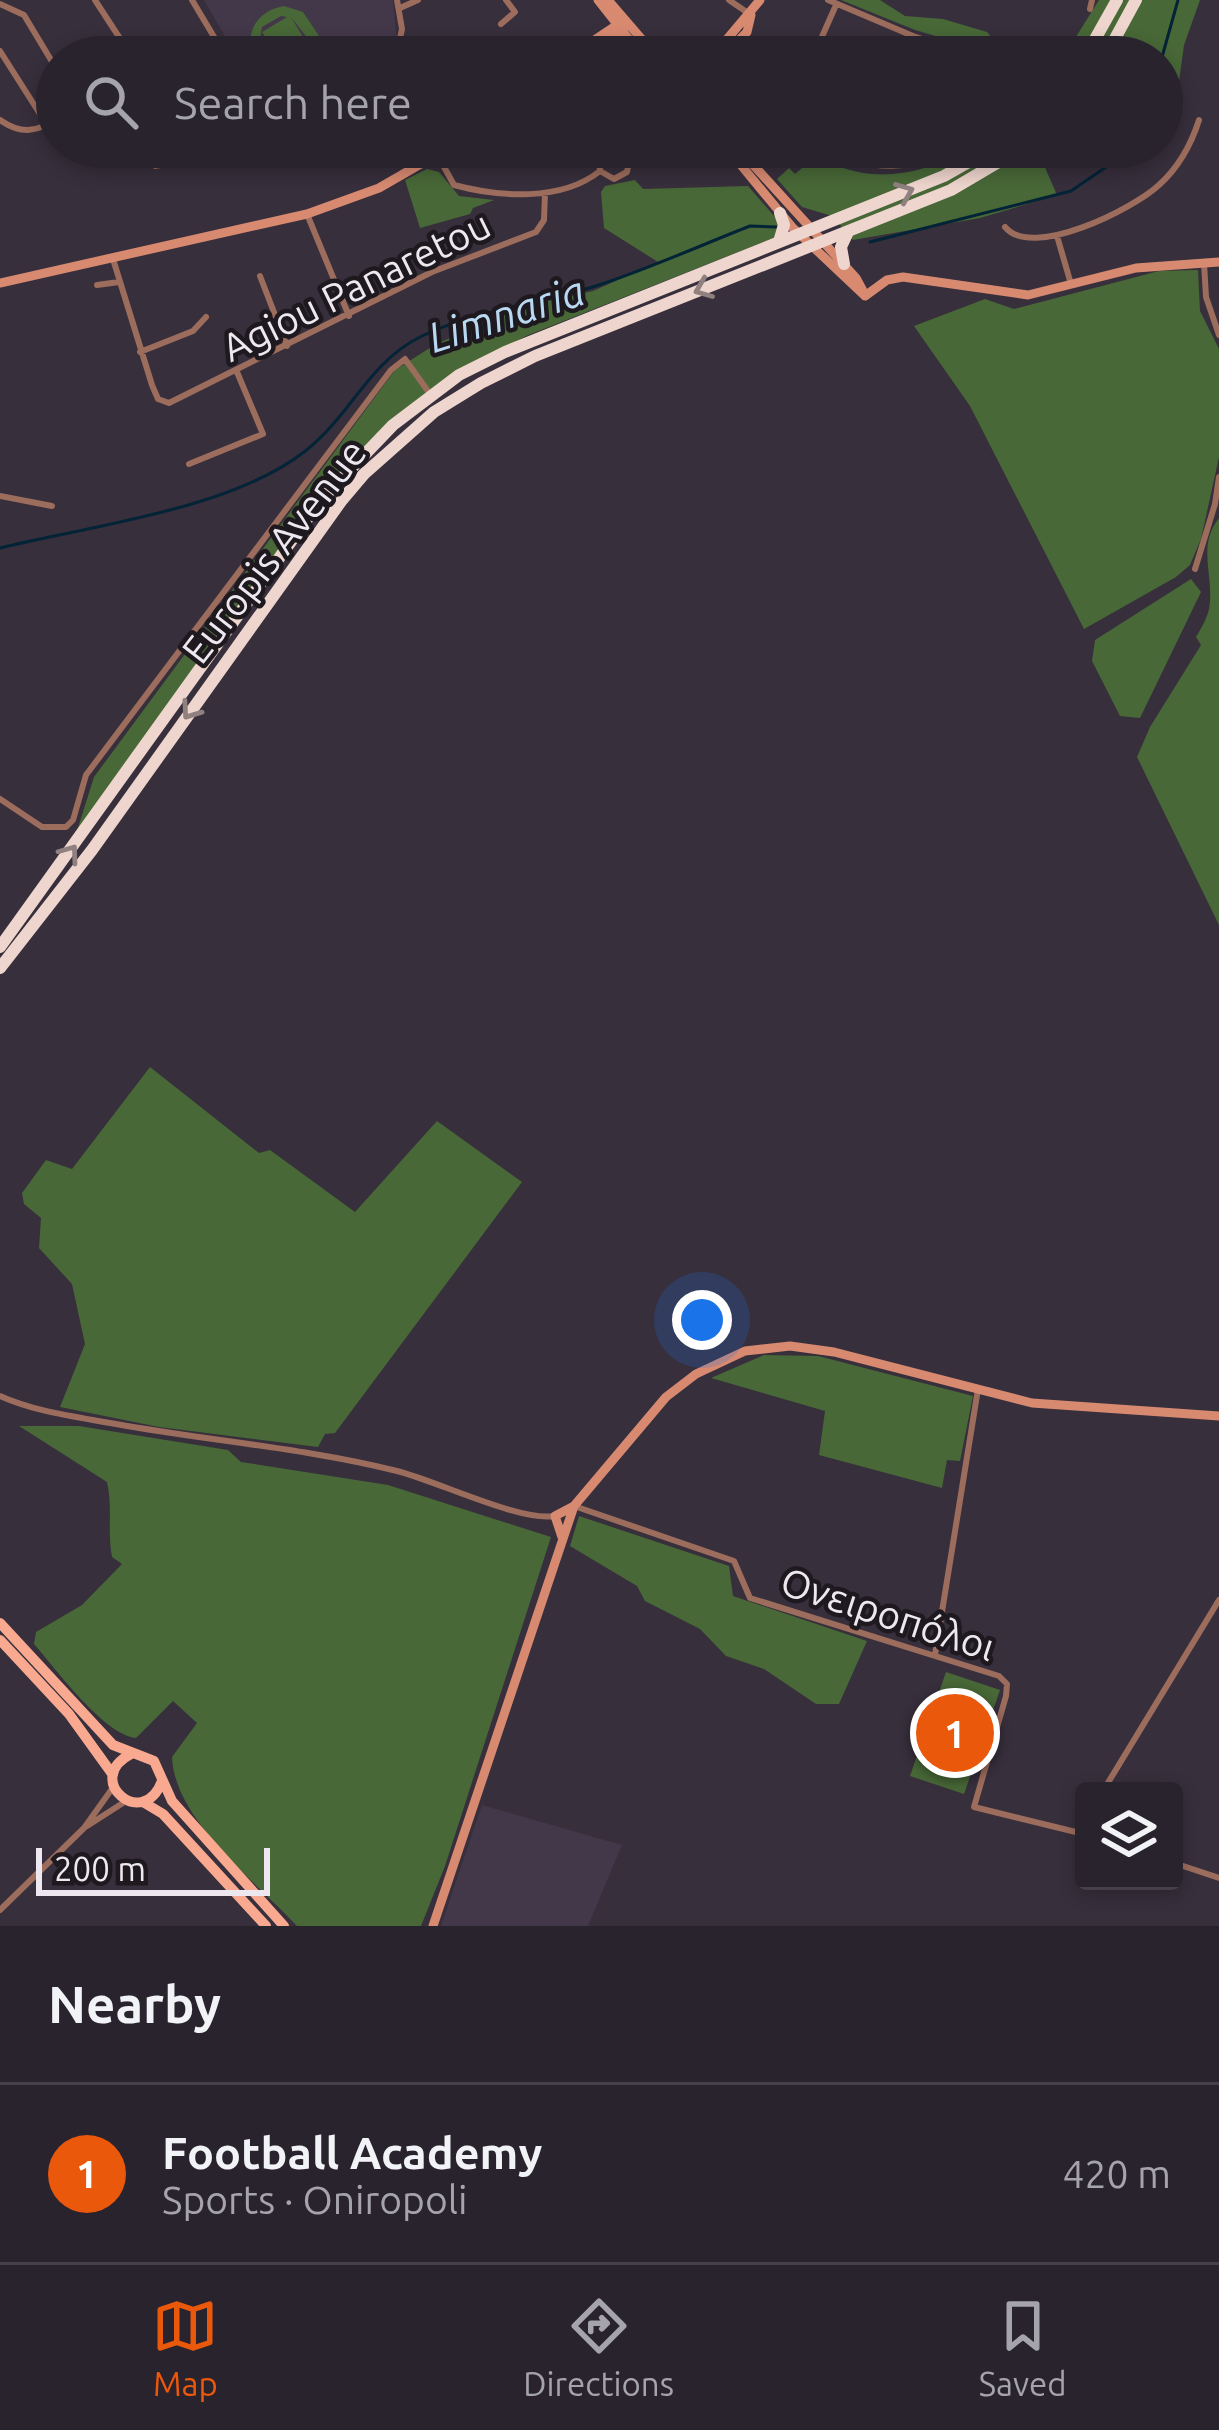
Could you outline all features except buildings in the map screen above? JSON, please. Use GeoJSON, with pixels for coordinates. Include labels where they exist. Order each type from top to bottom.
{"type":"FeatureCollection","features":[{"type":"Feature","properties":{"kind":"highway"},"geometry":{"type":"LineString","coordinates":[[1097,36],[1118,0]]}},
{"type":"Feature","properties":{"kind":"highway"},"geometry":{"type":"LineString","coordinates":[[1116,36],[1136,0]]}},
{"type":"Feature","properties":{"kind":"highway","name":"Europis Avenue"},"geometry":{"type":"LineString","coordinates":[[0,947],[320,501],[356,460],[430,394],[505,352],[958,168]]}},
{"type":"Feature","properties":{"kind":"highway","name":"Europis Avenue"},"geometry":{"type":"LineString","coordinates":[[0,968],[92,850],[319,530],[364,474],[434,412],[535,356],[951,190],[988,168]]}},
{"type":"Feature","properties":{"kind":"highway"},"geometry":{"type":"LineString","coordinates":[[779,242],[784,225],[780,213]]}},
{"type":"Feature","properties":{"kind":"highway"},"geometry":{"type":"LineString","coordinates":[[844,264],[843,239],[854,228]]}},
{"type":"Feature","properties":{"kind":"main road"},"geometry":{"type":"LineString","coordinates":[[743,36],[760,0]]}},
{"type":"Feature","properties":{"kind":"main road"},"geometry":{"type":"LineString","coordinates":[[604,3],[629,36]]}},
{"type":"Feature","properties":{"kind":"main road"},"geometry":{"type":"LineString","coordinates":[[598,36],[604,3]]}},
{"type":"Feature","properties":{"kind":"main road"},"geometry":{"type":"LineString","coordinates":[[732,36],[752,15]]}},
{"type":"Feature","properties":{"kind":"main road"},"geometry":{"type":"LineString","coordinates":[[603,36],[622,26]]}},
{"type":"Feature","properties":{"kind":"main road"},"geometry":{"type":"LineString","coordinates":[[609,36],[622,26]]}},
{"type":"Feature","properties":{"kind":"main road"},"geometry":{"type":"LineString","coordinates":[[622,26],[633,36]]}},
{"type":"Feature","properties":{"kind":"main road"},"geometry":{"type":"LineString","coordinates":[[0,284],[308,214],[379,188],[416,168]]}},
{"type":"Feature","properties":{"kind":"main road"},"geometry":{"type":"LineString","coordinates":[[743,168],[780,213],[806,232]]}},
{"type":"Feature","properties":{"kind":"main road"},"geometry":{"type":"LineString","coordinates":[[753,168],[865,296]]}},
{"type":"Feature","properties":{"kind":"main road"},"geometry":{"type":"LineString","coordinates":[[817,244],[844,264],[865,296]]}},
{"type":"Feature","properties":{"kind":"main road"},"geometry":{"type":"LineString","coordinates":[[865,296],[887,280],[903,277],[1018,296],[1136,268],[1219,262]]}},
{"type":"Feature","properties":{"kind":"main road"},"geometry":{"type":"LineString","coordinates":[[433,1926],[574,1507],[666,1397],[696,1374],[745,1351],[812,1348],[1062,1407],[1219,1416]]}},
{"type":"Feature","properties":{"kind":"main road"},"geometry":{"type":"LineString","coordinates":[[563,1538],[555,1516],[574,1507]]}},
{"type":"Feature","properties":{"kind":"main road"},"geometry":{"type":"LineString","coordinates":[[0,1623],[108,1741],[131,1754],[151,1758],[169,1797],[284,1926]]}},
{"type":"Feature","properties":{"kind":"main road"},"geometry":{"type":"LineString","coordinates":[[0,1640],[69,1714],[128,1801],[143,1802],[164,1814],[266,1926]]}},
{"type":"Feature","properties":{"kind":"main road"},"geometry":{"type":"LineString","coordinates":[[113,1780],[119,1762],[131,1754]]}},
{"type":"Feature","properties":{"kind":"main road"},"geometry":{"type":"LineString","coordinates":[[143,1802],[156,1795],[162,1781]]}},
{"type":"Feature","properties":{"kind":"street"},"geometry":{"type":"LineString","coordinates":[[95,0],[118,36]]}},
{"type":"Feature","properties":{"kind":"street"},"geometry":{"type":"LineString","coordinates":[[192,0],[213,36]]}},
{"type":"Feature","properties":{"kind":"street"},"geometry":{"type":"LineString","coordinates":[[400,36],[399,4],[418,0]]}},
{"type":"Feature","properties":{"kind":"street"},"geometry":{"type":"LineString","coordinates":[[501,24],[515,12],[506,0]]}},
{"type":"Feature","properties":{"kind":"street"},"geometry":{"type":"LineString","coordinates":[[730,0],[752,15]]}},
{"type":"Feature","properties":{"kind":"street"},"geometry":{"type":"LineString","coordinates":[[820,36],[832,2],[913,36]]}},
{"type":"Feature","properties":{"kind":"street"},"geometry":{"type":"LineString","coordinates":[[0,4],[24,15],[37,36]]}},
{"type":"Feature","properties":{"kind":"street"},"geometry":{"type":"LineString","coordinates":[[0,51],[36,108]]}},
{"type":"Feature","properties":{"kind":"street"},"geometry":{"type":"LineString","coordinates":[[0,120],[13,130],[36,129]]}},
{"type":"Feature","properties":{"kind":"street"},"geometry":{"type":"LineString","coordinates":[[1183,154],[1199,120]]}},
{"type":"Feature","properties":{"kind":"street"},"geometry":{"type":"LineString","coordinates":[[445,168],[454,185],[483,193],[545,193],[584,183],[600,171]]}},
{"type":"Feature","properties":{"kind":"street"},"geometry":{"type":"LineString","coordinates":[[600,171],[614,179],[629,168]]}},
{"type":"Feature","properties":{"kind":"street"},"geometry":{"type":"LineString","coordinates":[[1005,227],[1022,240],[1057,235],[1120,212],[1150,193],[1174,168]]}},
{"type":"Feature","properties":{"kind":"street","name":"Agiou Panaretou"},"geometry":{"type":"LineString","coordinates":[[140,352],[162,402],[192,395],[433,272],[536,232],[544,220],[545,193]]}},
{"type":"Feature","properties":{"kind":"street"},"geometry":{"type":"LineString","coordinates":[[308,214],[349,316]]}},
{"type":"Feature","properties":{"kind":"street"},"geometry":{"type":"LineString","coordinates":[[1057,235],[1071,284]]}},
{"type":"Feature","properties":{"kind":"street"},"geometry":{"type":"LineString","coordinates":[[112,260],[140,352],[193,331],[206,316]]}},
{"type":"Feature","properties":{"kind":"street"},"geometry":{"type":"LineString","coordinates":[[1204,262],[1206,298],[1219,335]]}},
{"type":"Feature","properties":{"kind":"street"},"geometry":{"type":"LineString","coordinates":[[260,275],[287,346]]}},
{"type":"Feature","properties":{"kind":"street"},"geometry":{"type":"LineString","coordinates":[[97,285],[119,282]]}},
{"type":"Feature","properties":{"kind":"street"},"geometry":{"type":"LineString","coordinates":[[0,799],[42,827],[66,827],[73,820],[86,775],[392,370],[405,359],[430,394]]}},
{"type":"Feature","properties":{"kind":"street"},"geometry":{"type":"LineString","coordinates":[[188,464],[263,434],[237,373]]}},
{"type":"Feature","properties":{"kind":"street"},"geometry":{"type":"LineString","coordinates":[[1196,569],[1216,504],[1219,477]]}},
{"type":"Feature","properties":{"kind":"street"},"geometry":{"type":"LineString","coordinates":[[0,496],[52,506]]}},
{"type":"Feature","properties":{"kind":"street"},"geometry":{"type":"LineString","coordinates":[[935,1655],[978,1389]]}},
{"type":"Feature","properties":{"kind":"street"},"geometry":{"type":"LineString","coordinates":[[0,1396],[78,1418],[340,1456],[430,1479],[535,1517],[555,1516]]}},
{"type":"Feature","properties":{"kind":"street","name":"Ονειροπόλοι"},"geometry":{"type":"LineString","coordinates":[[574,1507],[734,1561],[750,1598],[999,1676],[1007,1684],[974,1807],[1075,1832]]}},
{"type":"Feature","properties":{"kind":"street"},"geometry":{"type":"LineString","coordinates":[[1108,1782],[1219,1600]]}},
{"type":"Feature","properties":{"kind":"street"},"geometry":{"type":"LineString","coordinates":[[84,1828],[113,1780]]}},
{"type":"Feature","properties":{"kind":"street"},"geometry":{"type":"LineString","coordinates":[[0,1910],[84,1828],[128,1801]]}},
{"type":"Feature","properties":{"kind":"street"},"geometry":{"type":"LineString","coordinates":[[1183,1866],[1219,1878]]}},
{"type":"Feature","properties":{"kind":"shaded area"},"geometry":{"type":"Polygon","coordinates":[[[204,0],[393,0],[396,36],[225,36],[204,0]]]}},
{"type":"Feature","properties":{"kind":"shaded area"},"geometry":{"type":"Polygon","coordinates":[[[482,1805],[622,1845],[588,1926],[441,1926],[482,1805]]]}},
{"type":"Feature","properties":{"kind":"green space"},"geometry":{"type":"Polygon","coordinates":[[[841,0],[880,0],[905,16],[943,19],[990,36],[936,36],[841,0]]]}},
{"type":"Feature","properties":{"kind":"green space"},"geometry":{"type":"Polygon","coordinates":[[[1099,0],[1200,0],[1183,52],[1183,36],[1076,36],[1099,0]]]}},
{"type":"Feature","properties":{"kind":"green space"},"geometry":{"type":"Polygon","coordinates":[[[284,6],[303,12],[319,36],[306,36],[291,17],[302,36],[265,36],[262,32],[287,17],[281,16],[262,27],[260,36],[251,36],[255,24],[284,6]]]}},
{"type":"Feature","properties":{"kind":"green space"},"geometry":{"type":"Polygon","coordinates":[[[789,168],[795,174],[802,168],[910,172],[1045,168],[1057,195],[980,218],[853,240],[832,216],[802,207],[777,179],[789,168]]]}},
{"type":"Feature","properties":{"kind":"green space"},"geometry":{"type":"Polygon","coordinates":[[[427,169],[439,172],[459,196],[494,200],[473,208],[470,214],[420,228],[405,180],[427,169]]]}},
{"type":"Feature","properties":{"kind":"green space"},"geometry":{"type":"Polygon","coordinates":[[[635,180],[643,189],[748,186],[781,224],[776,237],[526,336],[448,377],[336,478],[76,834],[94,777],[395,370],[436,344],[529,305],[593,291],[658,262],[604,228],[601,192],[605,186],[635,180]]]}},
{"type":"Feature","properties":{"kind":"green space"},"geometry":{"type":"Polygon","coordinates":[[[1198,270],[1200,311],[1219,349],[1219,457],[1201,539],[1190,565],[1176,577],[1084,629],[970,406],[914,326],[985,299],[1014,309],[1159,271],[1198,270]]]}},
{"type":"Feature","properties":{"kind":"green space"},"geometry":{"type":"Polygon","coordinates":[[[1219,518],[1219,925],[1137,757],[1201,645],[1196,637],[1209,609],[1209,540],[1219,518]]]}},
{"type":"Feature","properties":{"kind":"green space"},"geometry":{"type":"Polygon","coordinates":[[[1191,579],[1201,592],[1140,718],[1120,716],[1092,661],[1095,640],[1191,579]]]}},
{"type":"Feature","properties":{"kind":"green space"},"geometry":{"type":"Polygon","coordinates":[[[150,1067],[259,1153],[270,1150],[355,1212],[437,1121],[522,1182],[335,1433],[325,1434],[318,1447],[159,1427],[60,1407],[85,1344],[72,1284],[39,1248],[41,1218],[24,1204],[22,1193],[46,1160],[72,1169],[150,1067]]]}},
{"type":"Feature","properties":{"kind":"green space"},"geometry":{"type":"Polygon","coordinates":[[[764,1355],[818,1356],[973,1396],[960,1461],[947,1460],[942,1488],[819,1455],[825,1411],[711,1378],[764,1355]]]}},
{"type":"Feature","properties":{"kind":"green space"},"geometry":{"type":"Polygon","coordinates":[[[19,1426],[79,1426],[228,1450],[241,1462],[388,1485],[551,1537],[445,1866],[421,1926],[297,1926],[220,1848],[187,1803],[172,1757],[197,1723],[173,1701],[136,1738],[123,1734],[81,1699],[34,1644],[36,1632],[82,1605],[122,1564],[112,1557],[107,1482],[19,1426]]]}},
{"type":"Feature","properties":{"kind":"green space"},"geometry":{"type":"Polygon","coordinates":[[[579,1516],[729,1566],[733,1596],[867,1641],[839,1704],[816,1704],[764,1669],[726,1656],[700,1629],[645,1601],[637,1586],[570,1546],[579,1516]]]}},
{"type":"Feature","properties":{"kind":"green space"},"geometry":{"type":"Polygon","coordinates":[[[946,1672],[1000,1690],[964,1794],[910,1776],[946,1672]]]}},
{"type":"Feature","properties":{"kind":"waterway","name":"Limnaria"},"geometry":{"type":"LineString","coordinates":[[1168,36],[1178,0]]}},
{"type":"Feature","properties":{"kind":"waterway","name":"Limnaria"},"geometry":{"type":"LineString","coordinates":[[870,242],[1071,191],[1105,168]]}},
{"type":"Feature","properties":{"kind":"waterway","name":"Limnaria"},"geometry":{"type":"LineString","coordinates":[[0,548],[158,513],[238,488],[304,452],[387,361],[420,337],[485,314],[596,286],[750,226],[776,227]]}},
{"type":"Feature","properties":{"kind":"place","name":"Football Academy"},"geometry":{"type":"Point","coordinates":[955,1733]}}]}
